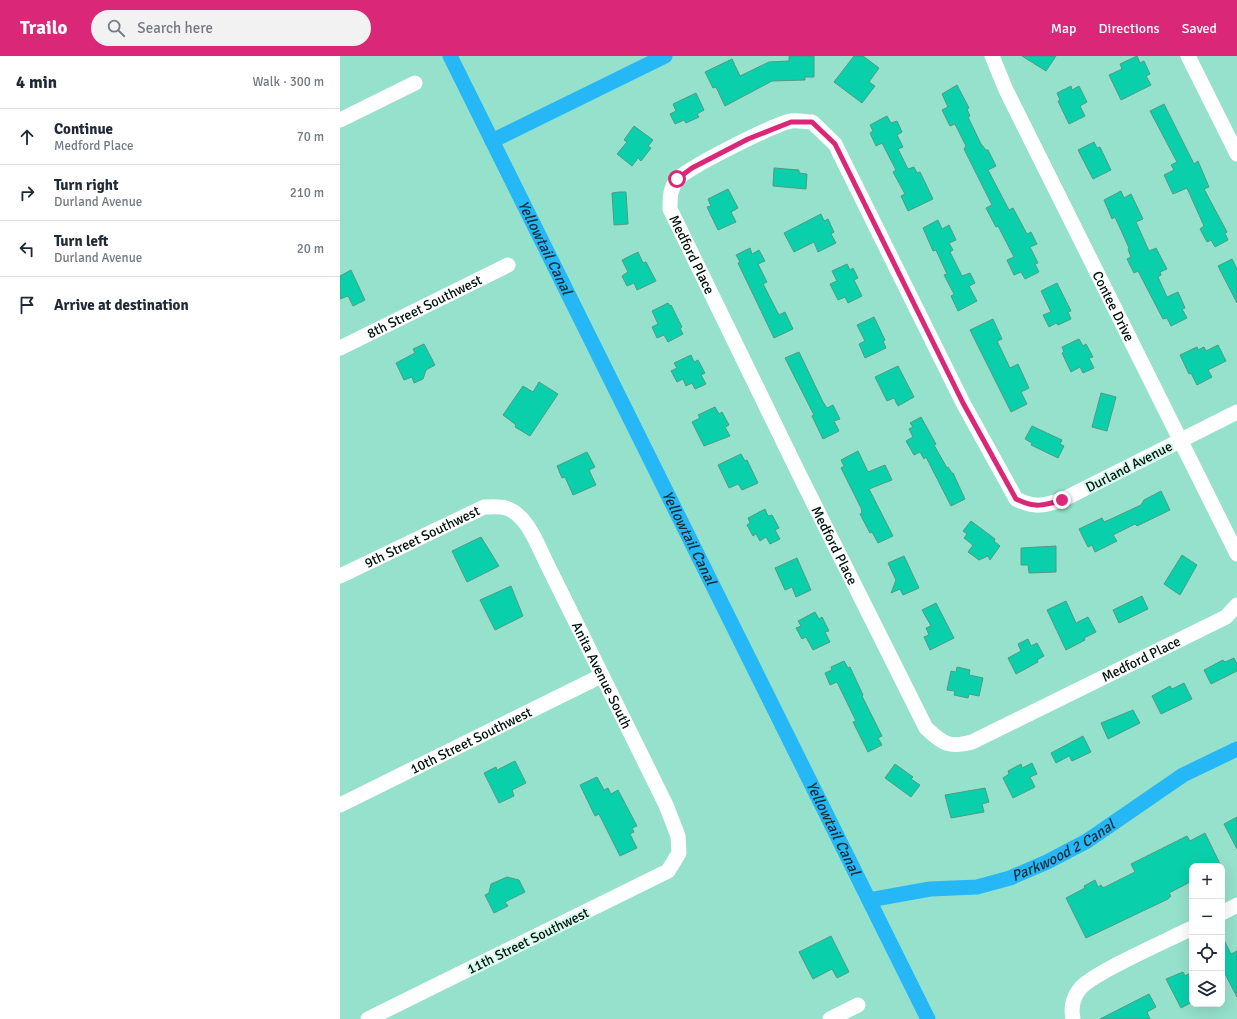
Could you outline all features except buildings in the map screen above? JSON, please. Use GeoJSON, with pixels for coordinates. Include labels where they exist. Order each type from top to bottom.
{"type":"FeatureCollection","features":[{"type":"Feature","properties":{"kind":"street","name":"Contee Drive"},"geometry":{"type":"LineString","coordinates":[[992,56],[1006,90],[1237,554]]}},
{"type":"Feature","properties":{"kind":"street"},"geometry":{"type":"LineString","coordinates":[[1188,56],[1237,154]]}},
{"type":"Feature","properties":{"kind":"street"},"geometry":{"type":"LineString","coordinates":[[340,120],[414,83]]}},
{"type":"Feature","properties":{"kind":"street","name":"Medford Place"},"geometry":{"type":"LineString","coordinates":[[812,122],[791,122],[748,139],[692,168],[677,179],[670,193],[670,209],[796,469],[926,728],[940,740],[957,746],[972,742],[1226,617],[1237,605]]}},
{"type":"Feature","properties":{"kind":"street","name":"Durland Avenue"},"geometry":{"type":"LineString","coordinates":[[812,122],[835,144],[963,403],[1016,499],[1029,506],[1046,505],[1062,500],[1237,412]]}},
{"type":"Feature","properties":{"kind":"street","name":"8th Street Southwest"},"geometry":{"type":"LineString","coordinates":[[340,348],[508,265]]}},
{"type":"Feature","properties":{"kind":"street","name":"9th Street Southwest"},"geometry":{"type":"LineString","coordinates":[[340,576],[484,507],[506,508]]}},
{"type":"Feature","properties":{"kind":"street","name":"Anita Avenue South"},"geometry":{"type":"LineString","coordinates":[[506,508],[521,518],[530,531],[666,805],[678,836],[679,853]]}},
{"type":"Feature","properties":{"kind":"street","name":"10th Street Southwest"},"geometry":{"type":"LineString","coordinates":[[340,804],[601,676]]}},
{"type":"Feature","properties":{"kind":"street","name":"11th Street Southwest"},"geometry":{"type":"LineString","coordinates":[[368,1019],[655,878],[668,871],[679,853]]}},
{"type":"Feature","properties":{"kind":"street"},"geometry":{"type":"LineString","coordinates":[[1225,911],[1237,905]]}},
{"type":"Feature","properties":{"kind":"street"},"geometry":{"type":"LineString","coordinates":[[1072,1013],[1079,989],[1095,977],[1189,930]]}},
{"type":"Feature","properties":{"kind":"street"},"geometry":{"type":"LineString","coordinates":[[830,1019],[858,1005]]}},
{"type":"Feature","properties":{"kind":"waterway","name":"Yellowtail Canal"},"geometry":{"type":"LineString","coordinates":[[450,56],[928,1019]]}},
{"type":"Feature","properties":{"kind":"waterway"},"geometry":{"type":"LineString","coordinates":[[492,141],[665,56]]}},
{"type":"Feature","properties":{"kind":"waterway","name":"Parkwood 2 Canal"},"geometry":{"type":"LineString","coordinates":[[869,900],[930,889],[977,887],[1010,878],[1047,862],[1087,841],[1183,775],[1237,749]]}},
{"type":"Feature","properties":{"kind":"route"},"geometry":{"type":"LineString","coordinates":[[677,179],[692,168],[748,139],[791,122],[812,122],[835,144],[963,403],[1016,499],[1029,506],[1046,505],[1062,500]]}}]}
